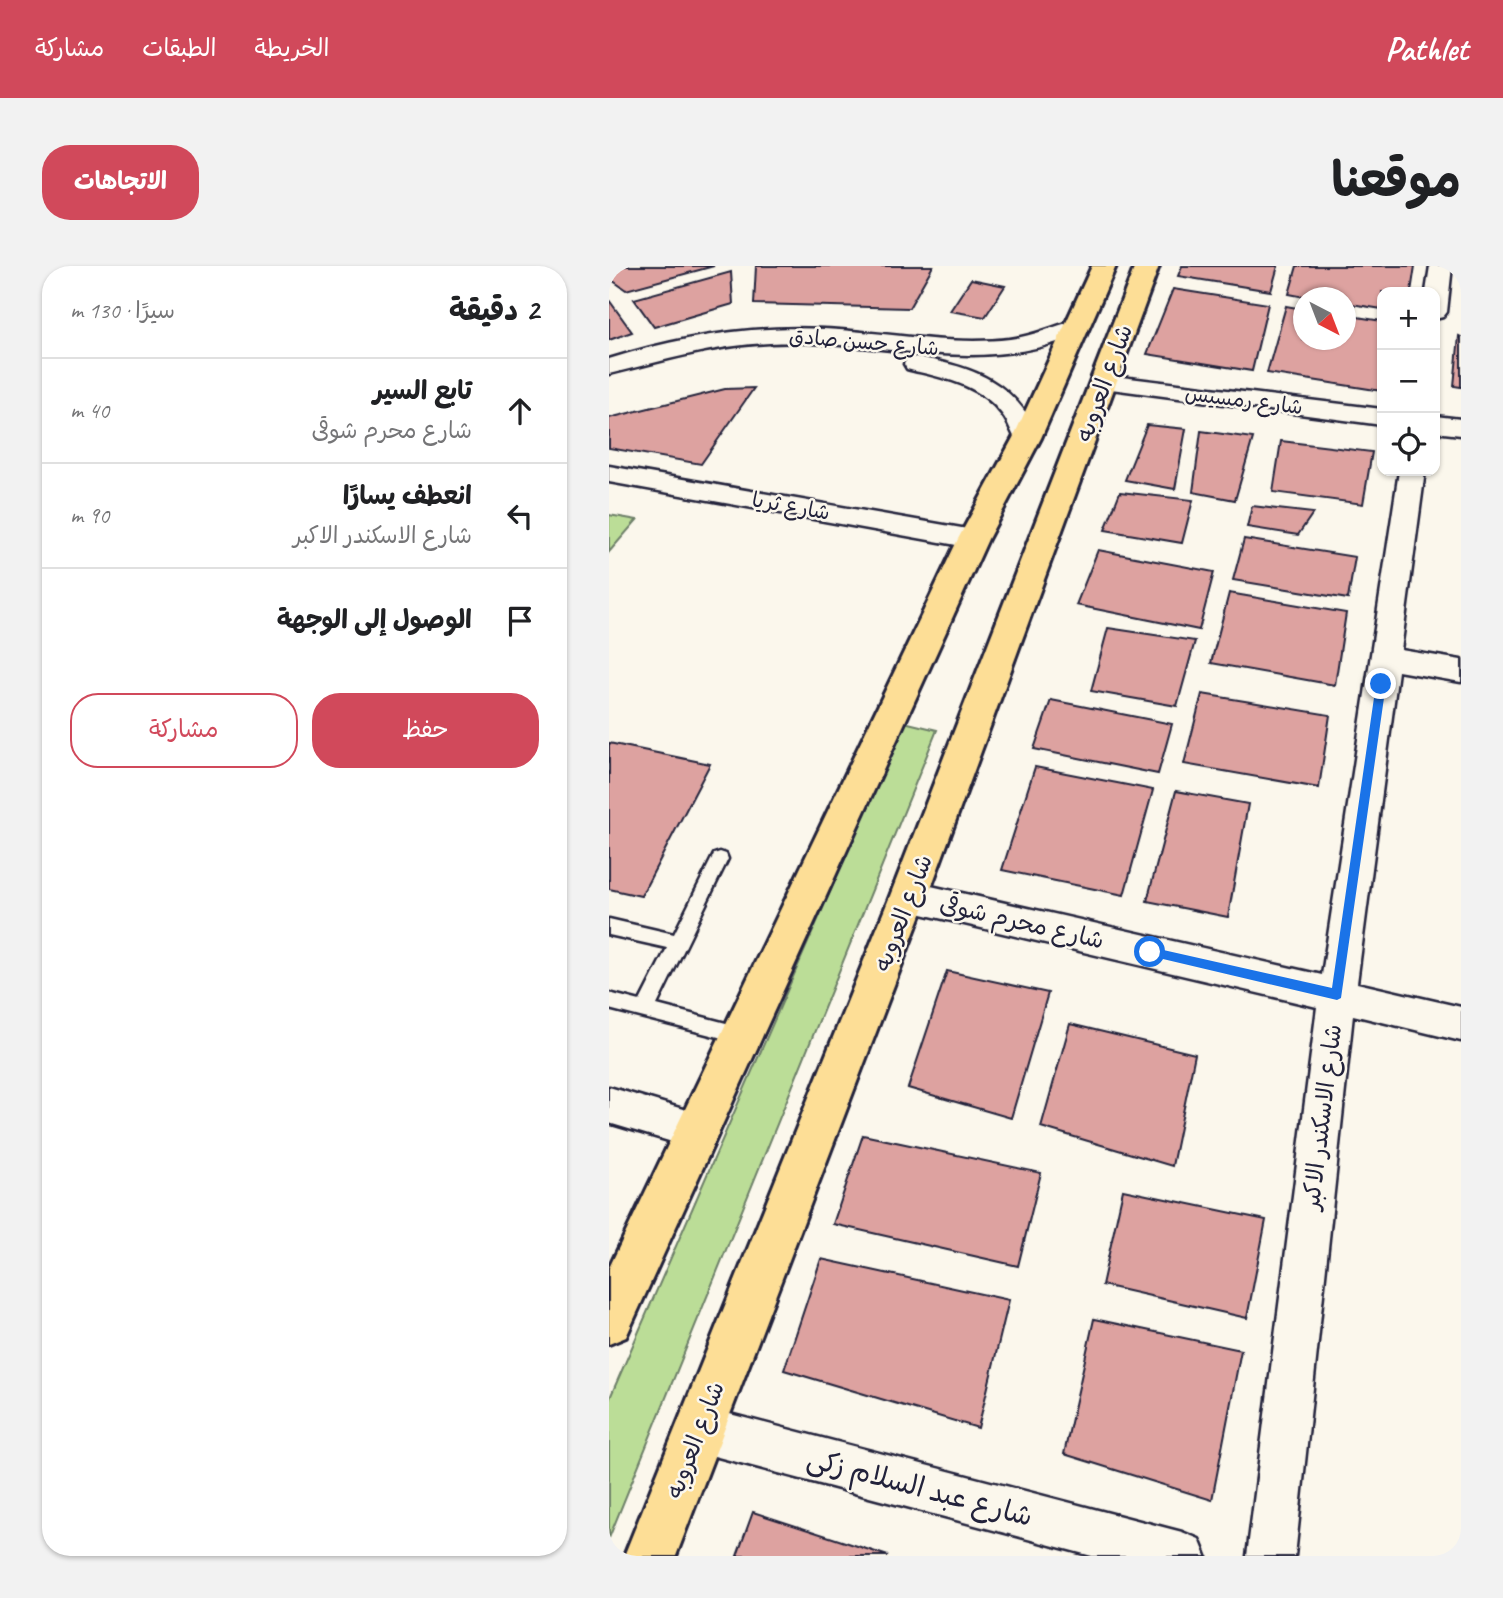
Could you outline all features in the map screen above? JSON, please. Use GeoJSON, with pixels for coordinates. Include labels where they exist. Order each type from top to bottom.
{"type":"FeatureCollection","features":[{"type":"Feature","properties":{"kind":"highway","name":"شارع العروبه"},"geometry":{"type":"LineString","coordinates":[[609,1320],[973,539],[1027,438],[1104,266]]}},
{"type":"Feature","properties":{"kind":"highway","name":"شارع العروبه"},"geometry":{"type":"LineString","coordinates":[[650,1556],[909,896],[1147,266]]}},
{"type":"Feature","properties":{"kind":"street"},"geometry":{"type":"LineString","coordinates":[[1438,287],[1441,266]]}},
{"type":"Feature","properties":{"kind":"street","name":"شارع حسن صادق"},"geometry":{"type":"LineString","coordinates":[[609,367],[688,346],[747,337],[828,336],[974,350],[1040,342],[1077,327]]}},
{"type":"Feature","properties":{"kind":"street","name":"شارع حسن صادق"},"geometry":{"type":"LineString","coordinates":[[609,384],[686,363],[739,355],[804,352],[868,357],[942,368],[971,378],[1006,402],[1016,413],[1027,438]]}},
{"type":"Feature","properties":{"kind":"street","name":"شارع رمسيس"},"geometry":{"type":"LineString","coordinates":[[1105,382],[1377,416]]}},
{"type":"Feature","properties":{"kind":"street"},"geometry":{"type":"LineString","coordinates":[[1440,425],[1461,427]]}},
{"type":"Feature","properties":{"kind":"street","name":"شارع ثريا"},"geometry":{"type":"LineString","coordinates":[[609,474],[973,539]]}},
{"type":"Feature","properties":{"kind":"street","name":"شارع الاسكندر الاكبر"},"geometry":{"type":"LineString","coordinates":[[1271,1556],[1337,995],[1411,476]]}},
{"type":"Feature","properties":{"kind":"street"},"geometry":{"type":"LineString","coordinates":[[1385,658],[1461,671]]}},
{"type":"Feature","properties":{"kind":"street","name":"شارع محرم شوقى"},"geometry":{"type":"LineString","coordinates":[[909,896],[1461,1024]]}},
{"type":"Feature","properties":{"kind":"street"},"geometry":{"type":"LineString","coordinates":[[609,1105],[699,1131]]}},
{"type":"Feature","properties":{"kind":"street","name":"شارع عبد السلام زكى"},"geometry":{"type":"LineString","coordinates":[[699,1429],[1182,1556]]}},
{"type":"Feature","properties":{"kind":"lane"},"geometry":{"type":"LineString","coordinates":[[645,1010],[720,859]]}},
{"type":"Feature","properties":{"kind":"lane"},"geometry":{"type":"LineString","coordinates":[[609,927],[677,943]]}},
{"type":"Feature","properties":{"kind":"lane"},"geometry":{"type":"LineString","coordinates":[[609,1000],[742,1035]]}},
{"type":"Feature","properties":{"kind":"green space"},"geometry":{"type":"Polygon","coordinates":[[[609,515],[637,520],[609,552],[609,515]]]}},
{"type":"Feature","properties":{"kind":"green space"},"geometry":{"type":"Polygon","coordinates":[[[904,722],[937,730],[609,1538],[609,1400],[904,722]]]}},
{"type":"Feature","properties":{"kind":"building"},"geometry":{"type":"Polygon","coordinates":[[[609,266],[714,266],[626,290],[609,278],[609,266]]]}},
{"type":"Feature","properties":{"kind":"building"},"geometry":{"type":"Polygon","coordinates":[[[756,266],[933,266],[909,308],[754,304],[756,266]]]}},
{"type":"Feature","properties":{"kind":"building"},"geometry":{"type":"Polygon","coordinates":[[[1182,266],[1278,266],[1271,291],[1178,276],[1182,266]]]}},
{"type":"Feature","properties":{"kind":"building"},"geometry":{"type":"Polygon","coordinates":[[[1297,266],[1415,266],[1412,287],[1377,287],[1377,308],[1356,305],[1356,287],[1293,287],[1293,295],[1289,294],[1297,266]]]}},
{"type":"Feature","properties":{"kind":"building"},"geometry":{"type":"Polygon","coordinates":[[[731,272],[733,304],[654,327],[634,299],[731,272]]]}},
{"type":"Feature","properties":{"kind":"building"},"geometry":{"type":"Polygon","coordinates":[[[971,279],[1005,286],[985,317],[950,311],[971,279]]]}},
{"type":"Feature","properties":{"kind":"building"},"geometry":{"type":"Polygon","coordinates":[[[1173,289],[1268,304],[1252,371],[1147,354],[1173,289]]]}},
{"type":"Feature","properties":{"kind":"building"},"geometry":{"type":"Polygon","coordinates":[[[609,300],[632,332],[609,340],[609,300]]]}},
{"type":"Feature","properties":{"kind":"building"},"geometry":{"type":"Polygon","coordinates":[[[1286,306],[1293,307],[1293,350],[1356,350],[1356,317],[1377,320],[1377,390],[1267,373],[1286,306]]]}},
{"type":"Feature","properties":{"kind":"building"},"geometry":{"type":"Polygon","coordinates":[[[1459,336],[1461,337],[1461,387],[1454,386],[1459,336]]]}},
{"type":"Feature","properties":{"kind":"building"},"geometry":{"type":"Polygon","coordinates":[[[754,388],[701,464],[609,448],[609,418],[725,389],[754,388]]]}},
{"type":"Feature","properties":{"kind":"building"},"geometry":{"type":"Polygon","coordinates":[[[1147,425],[1186,429],[1175,489],[1125,480],[1147,425]]]}},
{"type":"Feature","properties":{"kind":"building"},"geometry":{"type":"Polygon","coordinates":[[[1201,431],[1253,438],[1235,500],[1193,492],[1201,431]]]}},
{"type":"Feature","properties":{"kind":"building"},"geometry":{"type":"Polygon","coordinates":[[[1281,441],[1372,452],[1363,504],[1273,492],[1281,441]]]}},
{"type":"Feature","properties":{"kind":"building"},"geometry":{"type":"Polygon","coordinates":[[[1120,492],[1193,500],[1182,543],[1105,530],[1120,492]]]}},
{"type":"Feature","properties":{"kind":"building"},"geometry":{"type":"Polygon","coordinates":[[[1252,506],[1313,513],[1298,535],[1247,527],[1252,506]]]}},
{"type":"Feature","properties":{"kind":"building"},"geometry":{"type":"Polygon","coordinates":[[[1244,539],[1355,557],[1348,599],[1233,580],[1244,539]]]}},
{"type":"Feature","properties":{"kind":"building"},"geometry":{"type":"Polygon","coordinates":[[[1098,550],[1214,572],[1199,630],[1076,605],[1098,550]]]}},
{"type":"Feature","properties":{"kind":"building"},"geometry":{"type":"Polygon","coordinates":[[[1229,593],[1346,613],[1335,685],[1211,663],[1229,593]]]}},
{"type":"Feature","properties":{"kind":"building"},"geometry":{"type":"Polygon","coordinates":[[[1108,628],[1195,641],[1177,706],[1091,691],[1108,628]]]}},
{"type":"Feature","properties":{"kind":"building"},"geometry":{"type":"Polygon","coordinates":[[[1202,694],[1330,715],[1319,788],[1184,764],[1202,694]]]}},
{"type":"Feature","properties":{"kind":"building"},"geometry":{"type":"Polygon","coordinates":[[[1051,700],[1172,724],[1158,774],[1034,749],[1051,700]]]}},
{"type":"Feature","properties":{"kind":"building"},"geometry":{"type":"Polygon","coordinates":[[[609,743],[710,764],[641,896],[609,889],[609,743]]]}},
{"type":"Feature","properties":{"kind":"building"},"geometry":{"type":"Polygon","coordinates":[[[1035,767],[1153,790],[1124,895],[1002,870],[1035,767]]]}},
{"type":"Feature","properties":{"kind":"building"},"geometry":{"type":"Polygon","coordinates":[[[1176,791],[1248,804],[1228,917],[1147,901],[1176,791]]]}},
{"type":"Feature","properties":{"kind":"building"},"geometry":{"type":"Polygon","coordinates":[[[947,971],[1048,993],[1011,1118],[908,1088],[947,971]]]}},
{"type":"Feature","properties":{"kind":"building"},"geometry":{"type":"Polygon","coordinates":[[[1070,1024],[1195,1054],[1172,1166],[1041,1127],[1070,1024]]]}},
{"type":"Feature","properties":{"kind":"building"},"geometry":{"type":"Polygon","coordinates":[[[863,1135],[1041,1173],[1018,1266],[833,1224],[863,1135]]]}},
{"type":"Feature","properties":{"kind":"building"},"geometry":{"type":"Polygon","coordinates":[[[1123,1190],[1266,1220],[1247,1318],[1102,1285],[1123,1190]]]}},
{"type":"Feature","properties":{"kind":"building"},"geometry":{"type":"Polygon","coordinates":[[[821,1259],[1009,1300],[978,1428],[784,1370],[821,1259]]]}},
{"type":"Feature","properties":{"kind":"building"},"geometry":{"type":"Polygon","coordinates":[[[1094,1319],[1241,1350],[1212,1500],[1064,1454],[1094,1319]]]}},
{"type":"Feature","properties":{"kind":"building"},"geometry":{"type":"Polygon","coordinates":[[[753,1512],[888,1556],[737,1556],[753,1512]]]}},
{"type":"Feature","properties":{"kind":"route"},"geometry":{"type":"LineString","coordinates":[[1150,952],[1337,995],[1381,684]]}}]}
